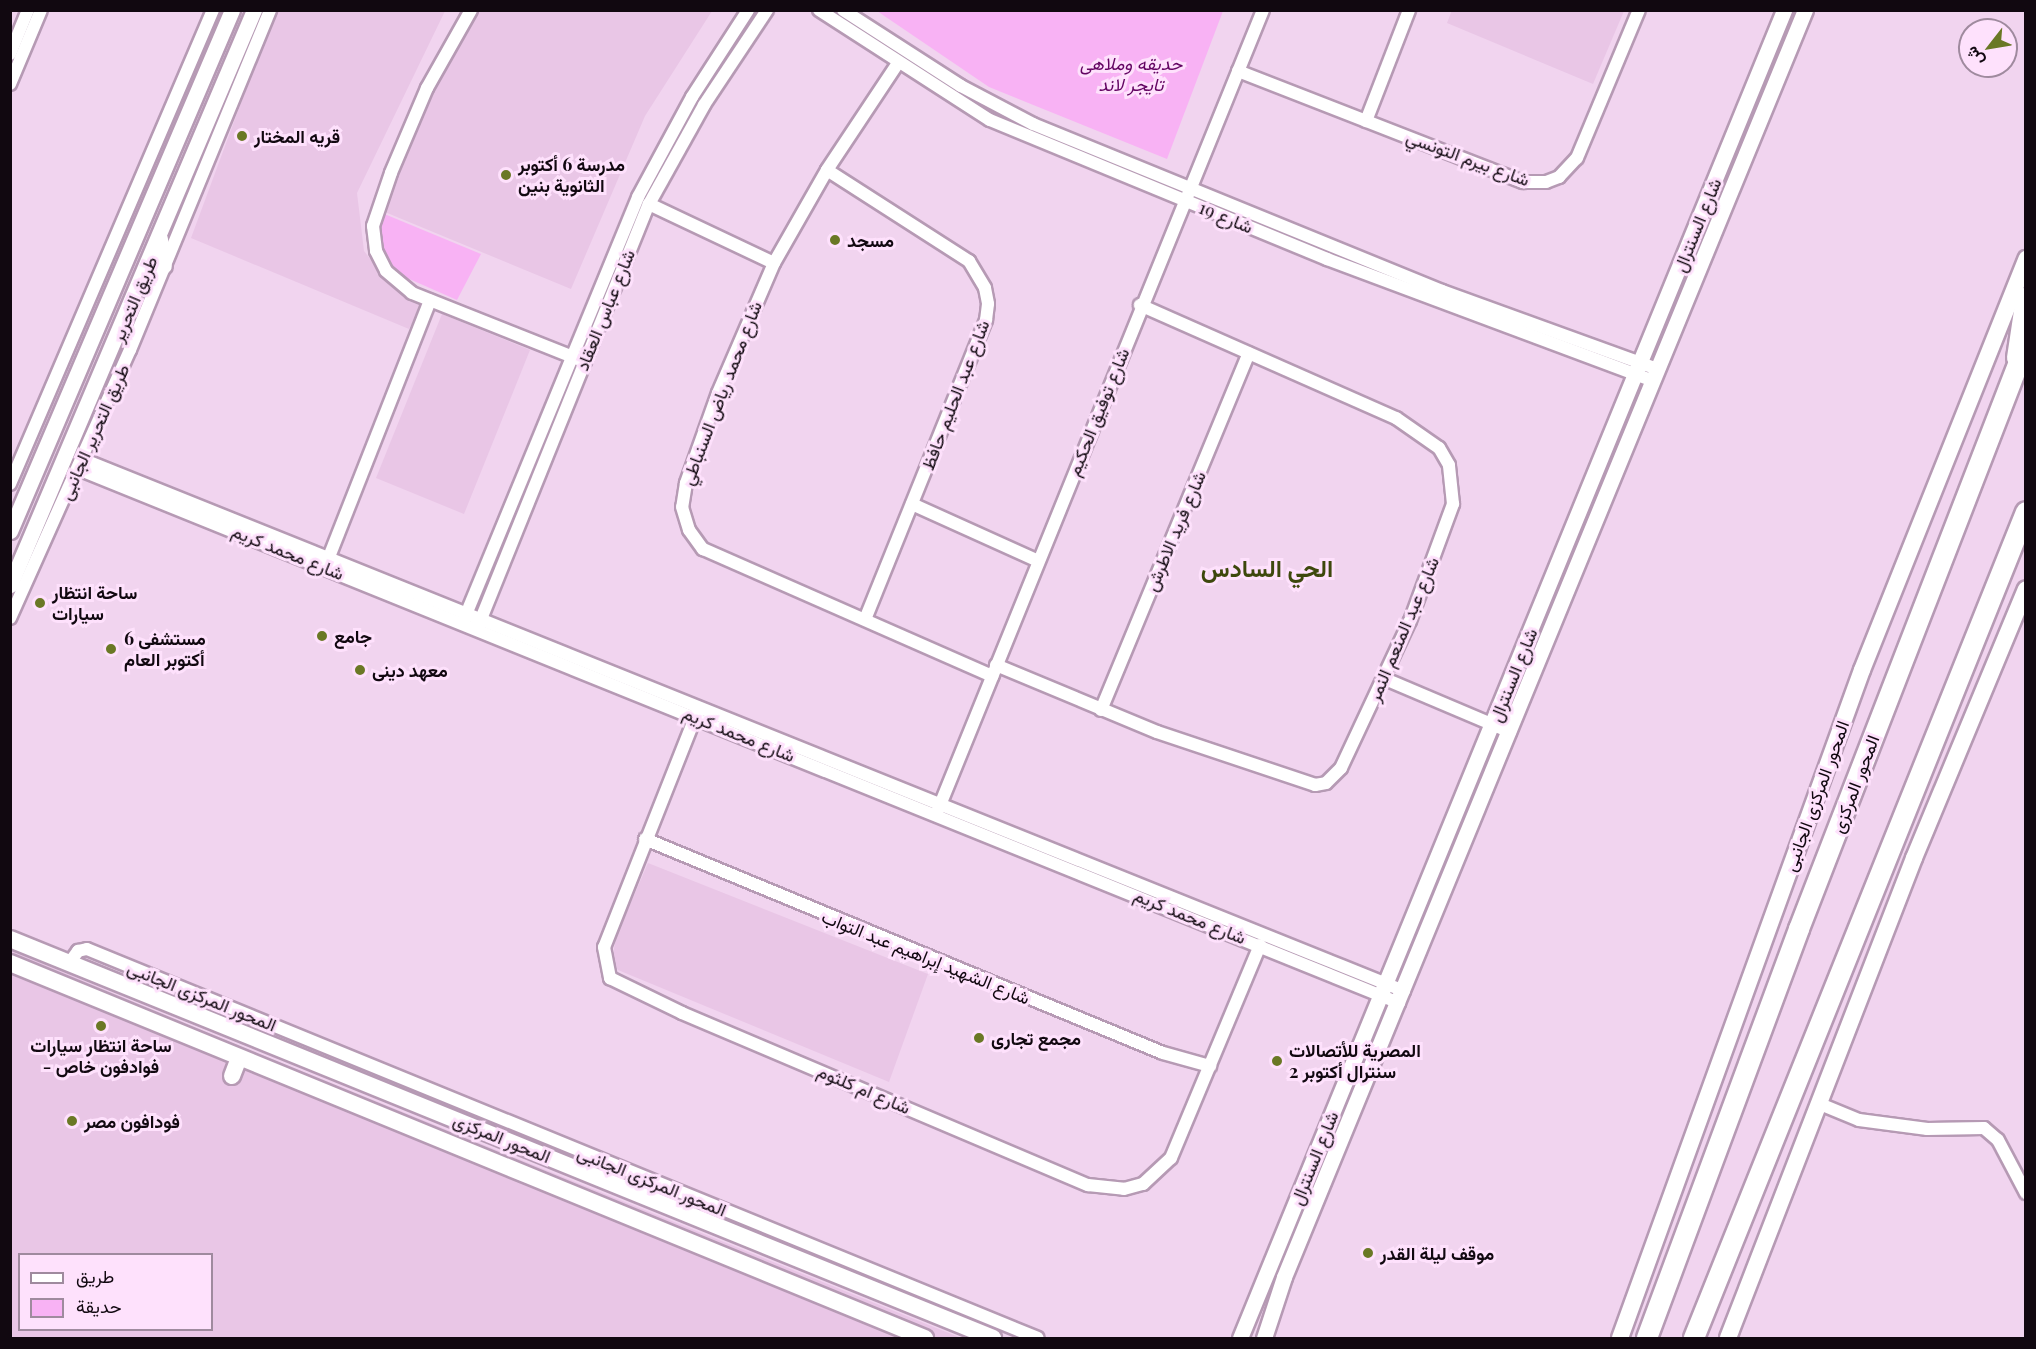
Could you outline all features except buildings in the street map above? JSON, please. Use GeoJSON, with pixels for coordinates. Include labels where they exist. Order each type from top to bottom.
{"type":"FeatureCollection","features":[{"type":"Feature","properties":{"kind":"highway"},"geometry":{"type":"LineString","coordinates":[[2015,369],[2025,298]]}},
{"type":"Feature","properties":{"kind":"highway","name":"المحور المركزى"},"geometry":{"type":"LineString","coordinates":[[1647,1338],[2025,344]]}},
{"type":"Feature","properties":{"kind":"highway"},"geometry":{"type":"LineString","coordinates":[[1694,1338],[2025,512]]}},
{"type":"Feature","properties":{"kind":"main road","name":"المحور المركزى الجانبى"},"geometry":{"type":"LineString","coordinates":[[1620,1338],[1862,670],[2025,259]]}},
{"type":"Feature","properties":{"kind":"main road"},"geometry":{"type":"LineString","coordinates":[[1728,1338],[1914,858],[2025,589]]}},
{"type":"Feature","properties":{"kind":"main road","name":"المحور المركزى"},"geometry":{"type":"LineString","coordinates":[[10,939],[993,1338]]}},
{"type":"Feature","properties":{"kind":"main road","name":"المحور المركزى"},"geometry":{"type":"LineString","coordinates":[[10,963],[925,1338]]}},
{"type":"Feature","properties":{"kind":"main road"},"geometry":{"type":"LineString","coordinates":[[232,1076],[239,1058]]}},
{"type":"Feature","properties":{"kind":"main road"},"geometry":{"type":"LineString","coordinates":[[538,1180],[548,1171],[549,1157]]}},
{"type":"Feature","properties":{"kind":"main road"},"geometry":{"type":"LineString","coordinates":[[584,1199],[583,1185],[593,1175]]}},
{"type":"Feature","properties":{"kind":"street"},"geometry":{"type":"LineString","coordinates":[[10,54],[28,10]]}},
{"type":"Feature","properties":{"kind":"street"},"geometry":{"type":"LineString","coordinates":[[10,84],[41,10]]}},
{"type":"Feature","properties":{"kind":"street"},"geometry":{"type":"LineString","coordinates":[[10,484],[213,10]]}},
{"type":"Feature","properties":{"kind":"street","name":"طريق التحرير"},"geometry":{"type":"LineString","coordinates":[[10,531],[194,104],[232,10]]}},
{"type":"Feature","properties":{"kind":"street","name":"طريق التحرير"},"geometry":{"type":"LineString","coordinates":[[10,585],[52,493],[160,239],[254,10]]}},
{"type":"Feature","properties":{"kind":"street","name":"طريق التحرير الجانبى"},"geometry":{"type":"LineString","coordinates":[[10,618],[80,464],[270,10]]}},
{"type":"Feature","properties":{"kind":"street"},"geometry":{"type":"LineString","coordinates":[[471,10],[427,88],[373,226],[376,251],[386,271],[430,301],[585,362]]}},
{"type":"Feature","properties":{"kind":"street","name":"شارع عباس العقاد"},"geometry":{"type":"LineString","coordinates":[[466,616],[658,156],[748,10]]}},
{"type":"Feature","properties":{"kind":"street","name":"شارع عباس العقاد"},"geometry":{"type":"LineString","coordinates":[[480,622],[649,204],[704,105],[767,10]]}},
{"type":"Feature","properties":{"kind":"street","name":"شارع 19"},"geometry":{"type":"LineString","coordinates":[[819,10],[898,63],[990,120],[1442,304],[1640,368]]}},
{"type":"Feature","properties":{"kind":"street","name":"شارع 19"},"geometry":{"type":"LineString","coordinates":[[843,10],[996,107],[1442,291],[1656,375]]}},
{"type":"Feature","properties":{"kind":"street","name":"شارع توفيق الحكيم"},"geometry":{"type":"LineString","coordinates":[[938,809],[1140,305],[1263,10]]}},
{"type":"Feature","properties":{"kind":"street"},"geometry":{"type":"LineString","coordinates":[[1366,121],[1409,10]]}},
{"type":"Feature","properties":{"kind":"street","name":"شارع بيرم التونسي"},"geometry":{"type":"LineString","coordinates":[[1238,71],[1523,182],[1559,177],[1577,158],[1639,10]]}},
{"type":"Feature","properties":{"kind":"street","name":"شارع السنترال"},"geometry":{"type":"LineString","coordinates":[[1240,1338],[1640,368],[1784,10]]}},
{"type":"Feature","properties":{"kind":"street","name":"شارع السنترال"},"geometry":{"type":"LineString","coordinates":[[1264,1338],[1284,1277],[1805,10]]}},
{"type":"Feature","properties":{"kind":"street","name":"شارع محمد رياض السنباطي"},"geometry":{"type":"LineString","coordinates":[[898,63],[827,170],[774,262],[686,483],[684,519],[704,549],[865,620],[994,671]]}},
{"type":"Feature","properties":{"kind":"street"},"geometry":{"type":"LineString","coordinates":[[208,67],[215,76],[229,75]]}},
{"type":"Feature","properties":{"kind":"street"},"geometry":{"type":"LineString","coordinates":[[194,104],[204,105],[212,116]]}},
{"type":"Feature","properties":{"kind":"street","name":"شارع عبد الحليم حافظ"},"geometry":{"type":"LineString","coordinates":[[827,170],[969,261],[985,288],[986,320],[865,620]]}},
{"type":"Feature","properties":{"kind":"street"},"geometry":{"type":"LineString","coordinates":[[649,204],[774,262]]}},
{"type":"Feature","properties":{"kind":"street"},"geometry":{"type":"LineString","coordinates":[[160,239],[164,266]]}},
{"type":"Feature","properties":{"kind":"street"},"geometry":{"type":"LineString","coordinates":[[327,562],[430,301]]}},
{"type":"Feature","properties":{"kind":"street","name":"شارع عبد المنعم النمر"},"geometry":{"type":"LineString","coordinates":[[994,671],[1315,784],[1326,783],[1341,768],[1383,678],[1450,516],[1454,484],[1449,465],[1425,434],[1396,418],[1140,305]]}},
{"type":"Feature","properties":{"kind":"street","name":"شارع فريد الاطرش"},"geometry":{"type":"LineString","coordinates":[[1101,710],[1249,353]]}},
{"type":"Feature","properties":{"kind":"street"},"geometry":{"type":"LineString","coordinates":[[542,431],[555,435]]}},
{"type":"Feature","properties":{"kind":"street","name":"شارع محمد كريم"},"geometry":{"type":"LineString","coordinates":[[80,464],[466,616],[1401,997]]}},
{"type":"Feature","properties":{"kind":"street"},"geometry":{"type":"LineString","coordinates":[[52,493],[56,517]]}},
{"type":"Feature","properties":{"kind":"street"},"geometry":{"type":"LineString","coordinates":[[912,504],[1038,561]]}},
{"type":"Feature","properties":{"kind":"street"},"geometry":{"type":"LineString","coordinates":[[1383,678],[1510,732]]}},
{"type":"Feature","properties":{"kind":"street","name":"شارع ام كلثوم"},"geometry":{"type":"LineString","coordinates":[[698,712],[645,839],[604,947],[604,966],[614,981],[1088,1185],[1124,1189],[1158,1173],[1179,1141],[1260,945]]}},
{"type":"Feature","properties":{"kind":"street","name":"شارع محمد كريم"},"geometry":{"type":"LineString","coordinates":[[938,809],[1260,945],[1383,989]]}},
{"type":"Feature","properties":{"kind":"street","name":"شارع الشهيد إبراهيم عبد التواب"},"geometry":{"type":"LineString","coordinates":[[645,839],[1163,1053],[1210,1066]]}},
{"type":"Feature","properties":{"kind":"street","name":"المحور المركزى الجانبى"},"geometry":{"type":"LineString","coordinates":[[70,962],[75,954],[87,950],[1038,1338]]}},
{"type":"Feature","properties":{"kind":"street"},"geometry":{"type":"LineString","coordinates":[[1820,1104],[1858,1120],[1928,1128],[1984,1128],[1998,1140],[2025,1193]]}},
{"type":"Feature","properties":{"kind":"shaded area"},"geometry":{"type":"Polygon","coordinates":[[[1452,10],[1624,11],[1593,84],[1447,23],[1452,10]]]}},
{"type":"Feature","properties":{"kind":"shaded area"},"geometry":{"type":"Polygon","coordinates":[[[275,11],[445,11],[357,193],[364,251],[382,274],[421,306],[409,329],[191,238],[275,11]]]}},
{"type":"Feature","properties":{"kind":"shaded area","name":"مدرسة 6 أكتوبر الثانوية بنين"},"geometry":{"type":"Polygon","coordinates":[[[475,11],[712,11],[645,116],[571,289],[380,210],[434,76],[475,11]]]}},
{"type":"Feature","properties":{"kind":"shaded area"},"geometry":{"type":"Polygon","coordinates":[[[442,314],[530,350],[464,514],[376,478],[442,314]]]}},
{"type":"Feature","properties":{"kind":"shaded area"},"geometry":{"type":"Polygon","coordinates":[[[648,863],[928,974],[889,1082],[618,970],[612,960],[616,937],[648,863]]]}},
{"type":"Feature","properties":{"kind":"shaded area"},"geometry":{"type":"Polygon","coordinates":[[[10,950],[247,1049],[961,1338],[11,1338],[10,950]]]}},
{"type":"Feature","properties":{"kind":"green space","name":"حديقه وملاهى تايجر لاند"},"geometry":{"type":"Polygon","coordinates":[[[1223,10],[1167,159],[989,87],[877,11],[1223,10]]]}},
{"type":"Feature","properties":{"kind":"green space"},"geometry":{"type":"Polygon","coordinates":[[[382,213],[481,254],[457,300],[398,274],[384,256],[377,232],[382,213]]]}},
{"type":"Feature","properties":{"kind":"place","name":"قريه المختار"},"geometry":{"type":"Point","coordinates":[242,136]}},
{"type":"Feature","properties":{"kind":"place","name":"مدرسة 6 أكتوبر الثانوية بنين"},"geometry":{"type":"Point","coordinates":[506,175]}},
{"type":"Feature","properties":{"kind":"place","name":"مسجد"},"geometry":{"type":"Point","coordinates":[835,240]}},
{"type":"Feature","properties":{"kind":"place","name":"ساحة انتظار سيارات"},"geometry":{"type":"Point","coordinates":[40,603]}},
{"type":"Feature","properties":{"kind":"place","name":"جامع"},"geometry":{"type":"Point","coordinates":[322,636]}},
{"type":"Feature","properties":{"kind":"place","name":"مستشفى 6 أكتوبر العام"},"geometry":{"type":"Point","coordinates":[111,649]}},
{"type":"Feature","properties":{"kind":"place","name":"معهد دينى"},"geometry":{"type":"Point","coordinates":[360,670]}},
{"type":"Feature","properties":{"kind":"place","name":"ساحة انتظار سيارات - فوادفون خاص"},"geometry":{"type":"Point","coordinates":[101,1026]}},
{"type":"Feature","properties":{"kind":"place","name":"مجمع تجارى"},"geometry":{"type":"Point","coordinates":[979,1038]}},
{"type":"Feature","properties":{"kind":"place","name":"المصرية للأتصالات سنترال أكتوبر 2"},"geometry":{"type":"Point","coordinates":[1277,1061]}},
{"type":"Feature","properties":{"kind":"place","name":"فودافون مصر"},"geometry":{"type":"Point","coordinates":[72,1121]}},
{"type":"Feature","properties":{"kind":"place","name":"موقف ليلة القدر"},"geometry":{"type":"Point","coordinates":[1368,1253]}},
{"type":"Feature","properties":{"kind":"district","name":"الحي السادس"},"geometry":{"type":"Point","coordinates":[1267,568]}}]}
